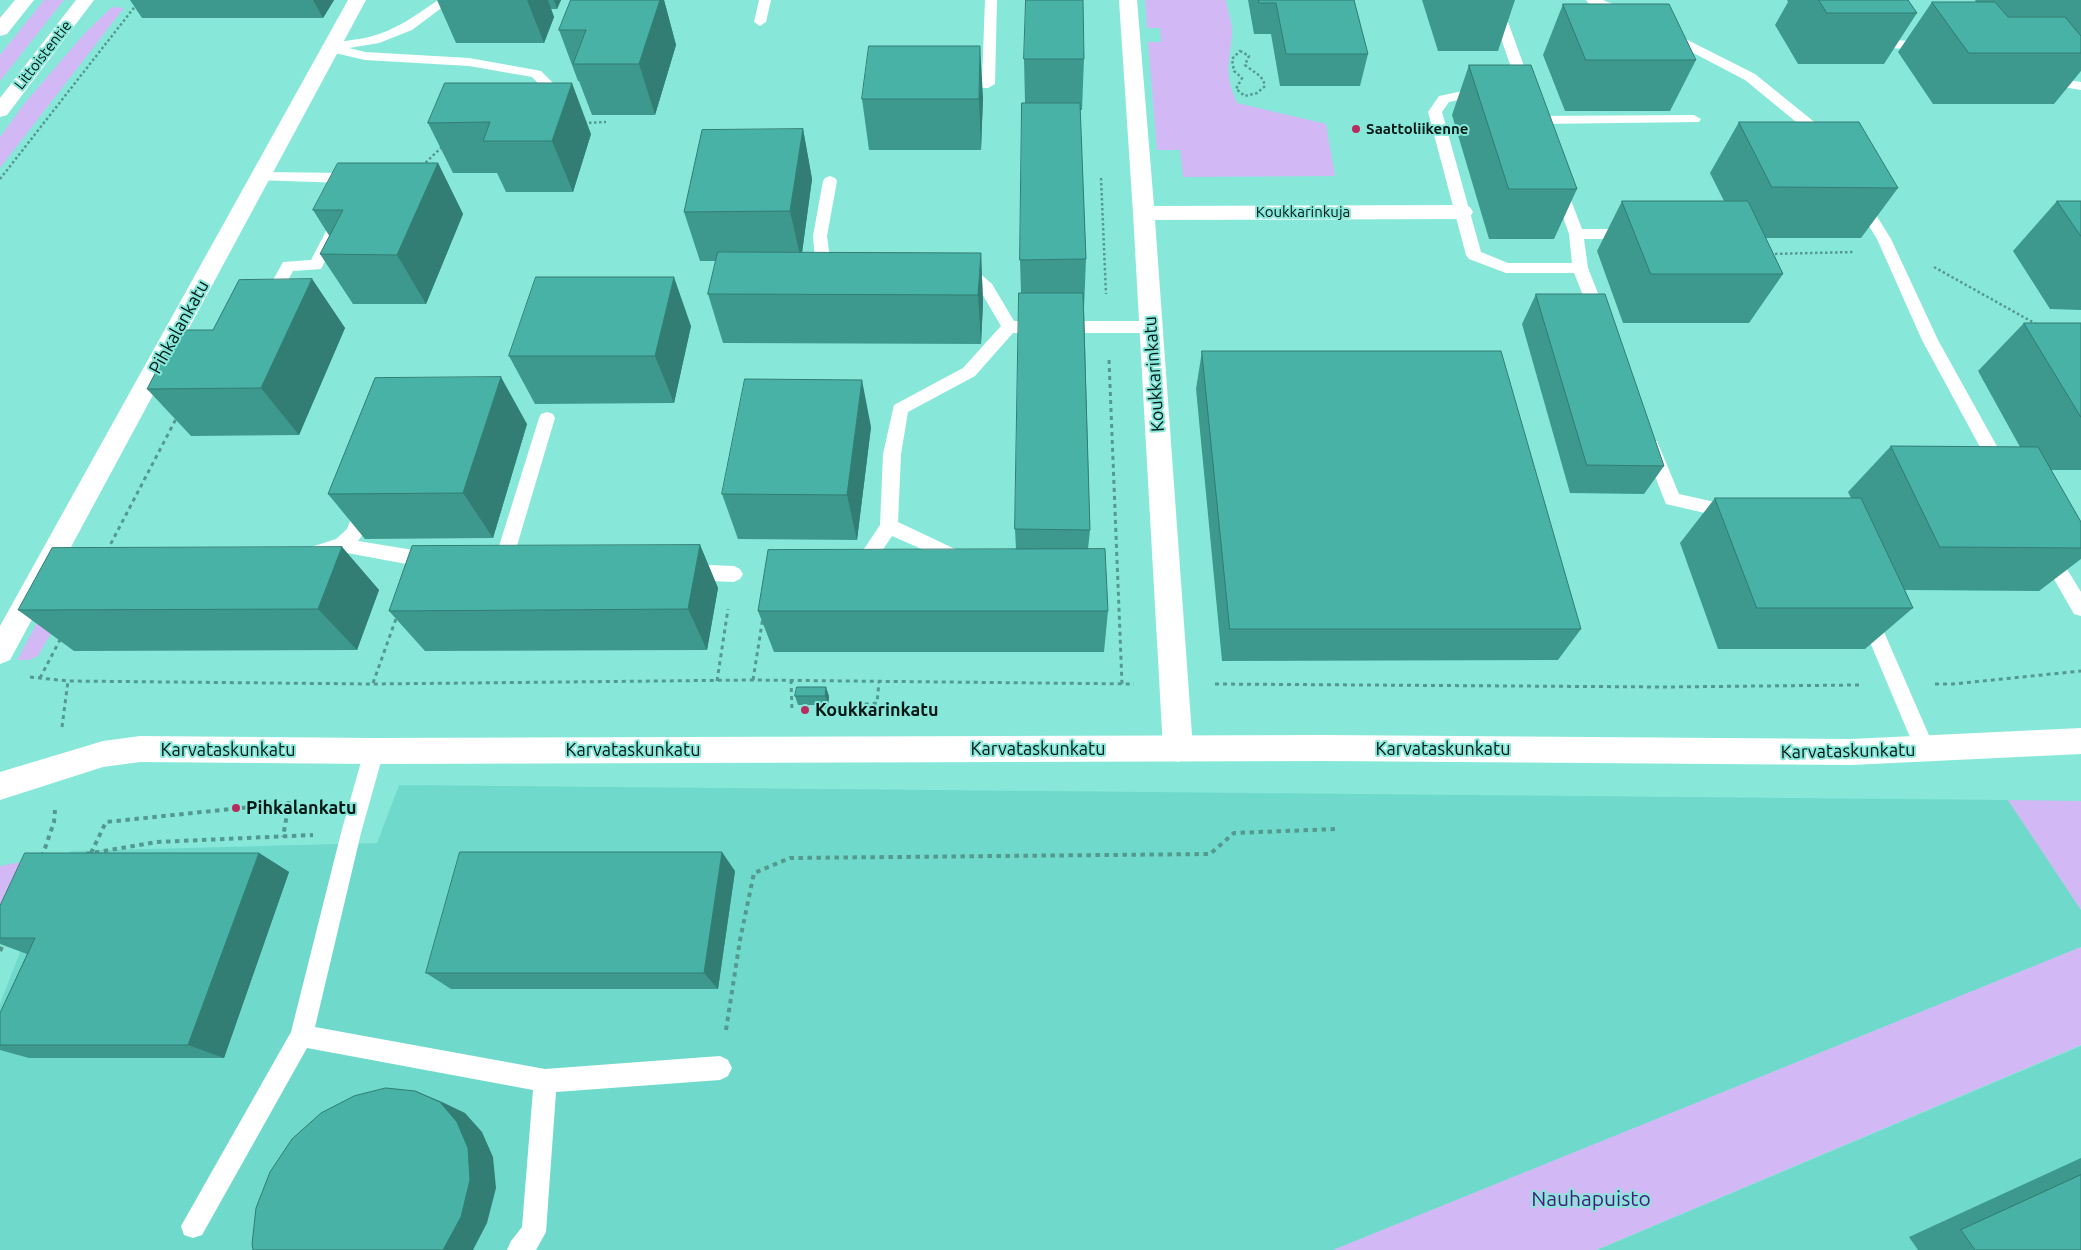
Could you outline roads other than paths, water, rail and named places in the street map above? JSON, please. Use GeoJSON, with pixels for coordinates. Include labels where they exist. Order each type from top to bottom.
{"type":"FeatureCollection","features":[{"type":"Feature","properties":{"kind":"street","name":"Pihkalankatu"},"geometry":{"type":"LineString","coordinates":[[0,652],[357,0]]}},
{"type":"Feature","properties":{"kind":"street","name":"Koukkarinkatu"},"geometry":{"type":"LineString","coordinates":[[1128,0],[1144,213],[1178,749]]}},
{"type":"Feature","properties":{"kind":"street"},"geometry":{"type":"LineString","coordinates":[[0,30],[24,1]]}},
{"type":"Feature","properties":{"kind":"street","name":"Littoistentie"},"geometry":{"type":"LineString","coordinates":[[0,111],[85,1]]}},
{"type":"Feature","properties":{"kind":"street","name":"Koukkarinkuja"},"geometry":{"type":"LineString","coordinates":[[1144,213],[1462,212]]}},
{"type":"Feature","properties":{"kind":"street","name":"Karvataskunkatu"},"geometry":{"type":"LineString","coordinates":[[0,786],[103,754],[140,749],[374,751],[1178,749],[1841,752],[2079,744]]}},
{"type":"Feature","properties":{"kind":"lane"},"geometry":{"type":"LineString","coordinates":[[331,48],[374,40],[408,27],[446,0]]}},
{"type":"Feature","properties":{"kind":"lane"},"geometry":{"type":"LineString","coordinates":[[760,22],[765,0]]}},
{"type":"Feature","properties":{"kind":"lane"},"geometry":{"type":"LineString","coordinates":[[940,84],[988,84],[991,0]]}},
{"type":"Feature","properties":{"kind":"lane"},"geometry":{"type":"LineString","coordinates":[[1494,0],[1538,125],[1694,119]]}},
{"type":"Feature","properties":{"kind":"lane"},"geometry":{"type":"LineString","coordinates":[[1592,0],[1647,24],[1750,77],[1818,132],[1832,156]]}},
{"type":"Feature","properties":{"kind":"lane"},"geometry":{"type":"LineString","coordinates":[[1866,21],[1875,34],[1890,44],[1943,46]]}},
{"type":"Feature","properties":{"kind":"lane"},"geometry":{"type":"LineString","coordinates":[[331,48],[365,56],[469,62],[536,74],[553,90],[541,123]]}},
{"type":"Feature","properties":{"kind":"lane"},"geometry":{"type":"LineString","coordinates":[[2038,72],[2051,81],[2081,86]]}},
{"type":"Feature","properties":{"kind":"lane"},"geometry":{"type":"LineString","coordinates":[[1529,98],[1504,91],[1472,92],[1444,99],[1435,112],[1474,255],[1506,268],[1580,268]]}},
{"type":"Feature","properties":{"kind":"lane"},"geometry":{"type":"LineString","coordinates":[[1553,168],[1576,234],[1580,268],[1605,333]]}},
{"type":"Feature","properties":{"kind":"lane"},"geometry":{"type":"LineString","coordinates":[[261,176],[348,178],[356,184],[352,193],[360,193]]}},
{"type":"Feature","properties":{"kind":"lane"},"geometry":{"type":"LineString","coordinates":[[830,181],[820,236],[823,260],[843,275],[853,275]]}},
{"type":"Feature","properties":{"kind":"lane"},"geometry":{"type":"LineString","coordinates":[[1853,188],[1886,245],[1930,340],[2007,480]]}},
{"type":"Feature","properties":{"kind":"lane"},"geometry":{"type":"LineString","coordinates":[[269,302],[288,266],[316,265],[340,217]]}},
{"type":"Feature","properties":{"kind":"lane"},"geometry":{"type":"LineString","coordinates":[[1576,234],[1645,234]]}},
{"type":"Feature","properties":{"kind":"lane"},"geometry":{"type":"LineString","coordinates":[[941,274],[971,274],[987,288],[1009,327]]}},
{"type":"Feature","properties":{"kind":"lane"},"geometry":{"type":"LineString","coordinates":[[835,565],[868,558],[889,526],[892,454],[900,408],[969,372],[1009,327],[1151,327]]}},
{"type":"Feature","properties":{"kind":"lane"},"geometry":{"type":"LineString","coordinates":[[504,559],[547,418]]}},
{"type":"Feature","properties":{"kind":"lane"},"geometry":{"type":"LineString","coordinates":[[1646,434],[1672,499],[1721,511],[1750,514]]}},
{"type":"Feature","properties":{"kind":"lane"},"geometry":{"type":"LineString","coordinates":[[297,554],[316,554],[342,545],[355,533],[372,486]]}},
{"type":"Feature","properties":{"kind":"lane"},"geometry":{"type":"LineString","coordinates":[[889,526],[951,555]]}},
{"type":"Feature","properties":{"kind":"lane"},"geometry":{"type":"LineString","coordinates":[[2041,540],[2081,608]]}},
{"type":"Feature","properties":{"kind":"lane"},"geometry":{"type":"LineString","coordinates":[[342,545],[417,559],[446,559]]}},
{"type":"Feature","properties":{"kind":"lane"},"geometry":{"type":"LineString","coordinates":[[55,553],[106,554]]}},
{"type":"Feature","properties":{"kind":"lane"},"geometry":{"type":"LineString","coordinates":[[484,559],[523,559]]}},
{"type":"Feature","properties":{"kind":"lane"},"geometry":{"type":"LineString","coordinates":[[666,571],[734,574]]}},
{"type":"Feature","properties":{"kind":"lane"},"geometry":{"type":"LineString","coordinates":[[1862,602],[1925,750]]}},
{"type":"Feature","properties":{"kind":"lane"},"geometry":{"type":"LineString","coordinates":[[193,1226],[301,1036],[351,834],[374,751]]}},
{"type":"Feature","properties":{"kind":"lane"},"geometry":{"type":"LineString","coordinates":[[301,1036],[545,1082],[720,1068]]}},
{"type":"Feature","properties":{"kind":"lane"},"geometry":{"type":"LineString","coordinates":[[520,1250],[534,1232],[545,1082]]}},
{"type":"Feature","properties":{"kind":"place","name":"Saattoliikenne"},"geometry":{"type":"Point","coordinates":[1356,129]}},
{"type":"Feature","properties":{"kind":"place","name":"Koukkarinkatu"},"geometry":{"type":"Point","coordinates":[805,710]}},
{"type":"Feature","properties":{"kind":"place","name":"Pihkalankatu"},"geometry":{"type":"Point","coordinates":[236,808]}},
{"type":"Feature","properties":{"kind":"park label","name":"Nauhapuisto"},"geometry":{"type":"Point","coordinates":[1591,1199]}}]}
